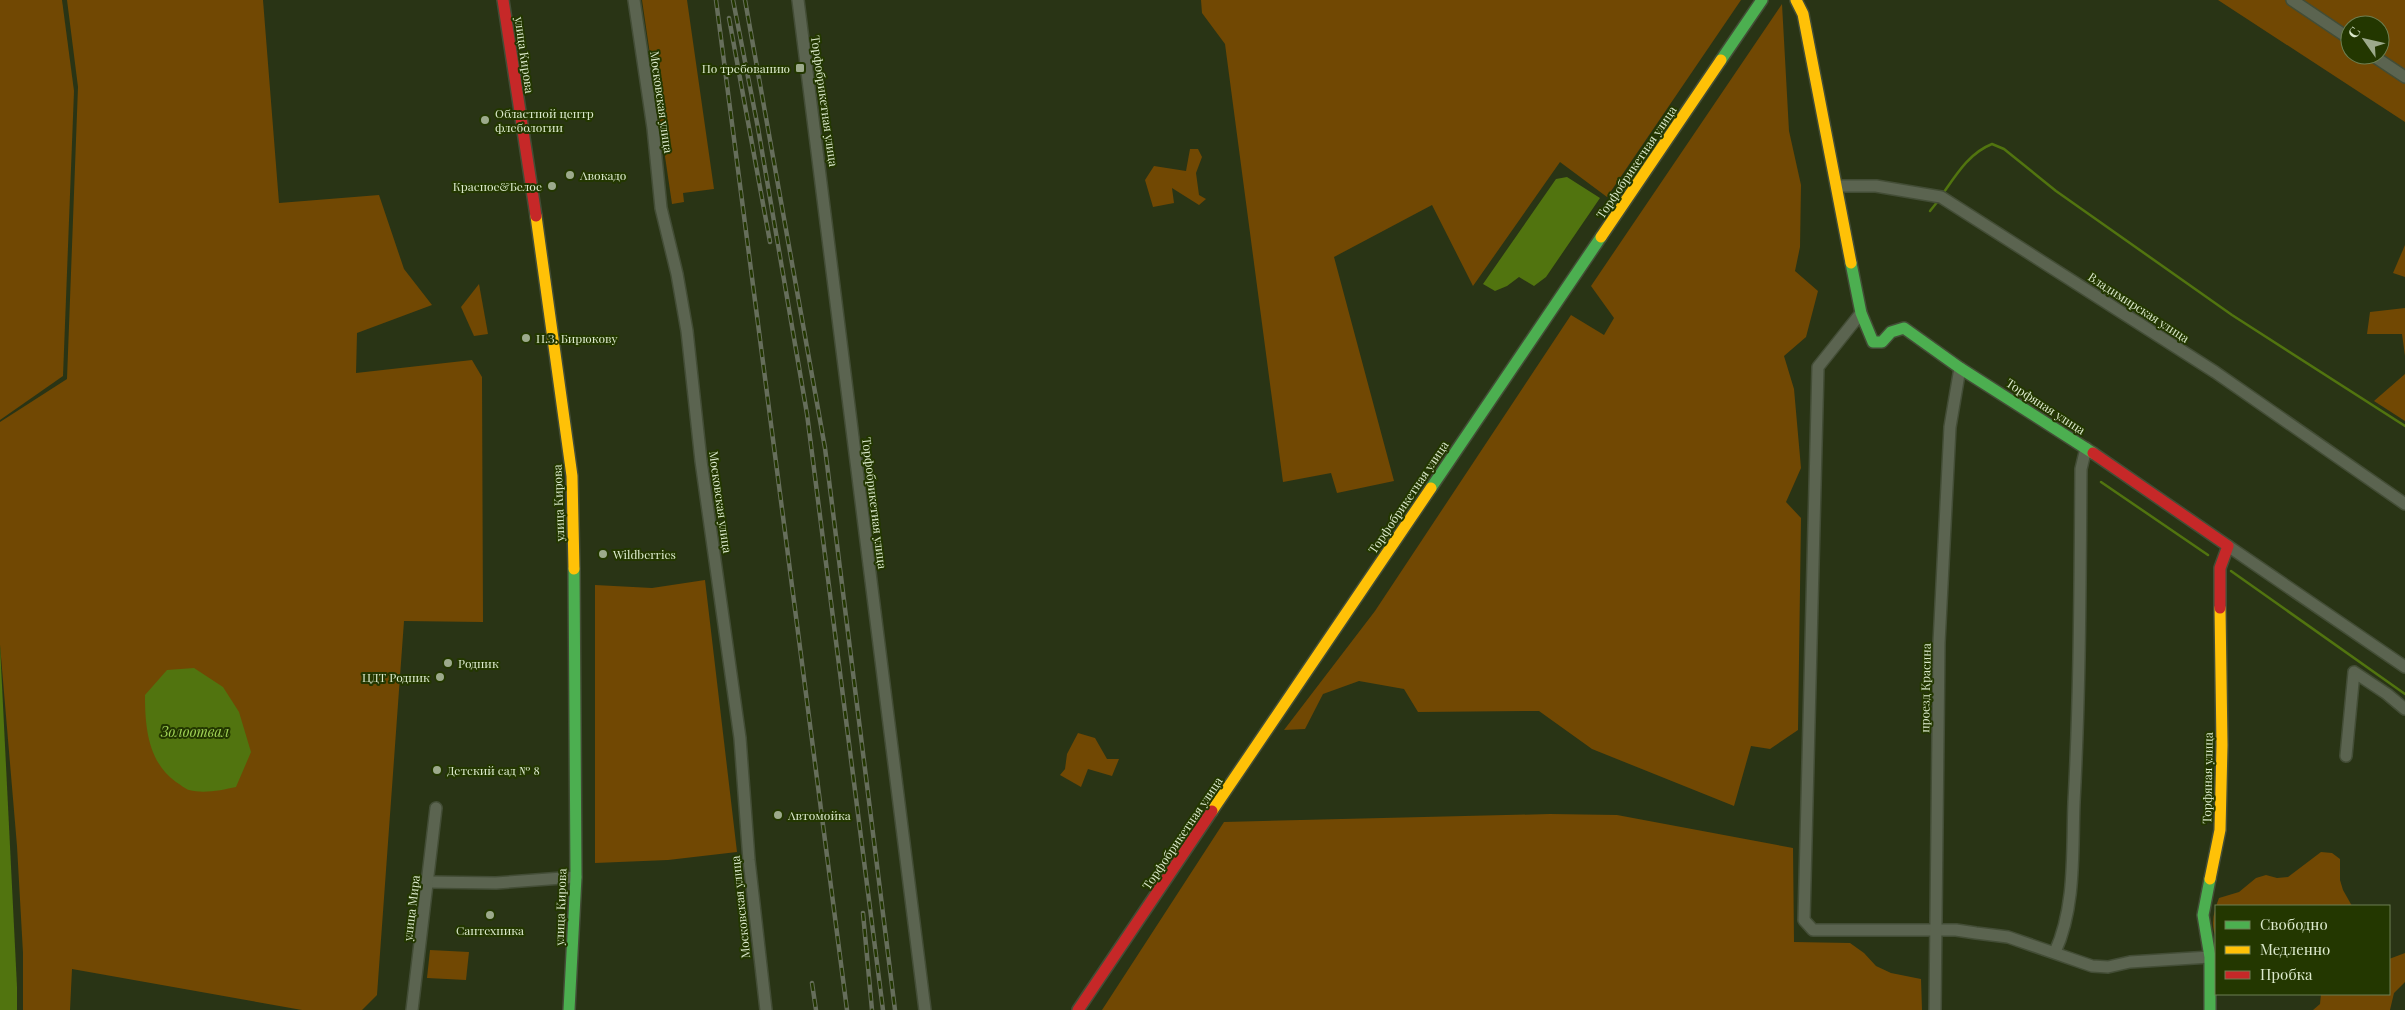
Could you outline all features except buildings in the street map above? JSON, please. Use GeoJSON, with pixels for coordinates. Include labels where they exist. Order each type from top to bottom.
{"type":"FeatureCollection","features":[{"type":"Feature","properties":{"kind":"street","name":"улица Кирова"},"geometry":{"type":"LineString","coordinates":[[503,0],[552,319],[572,469],[576,693],[576,877],[568,1010]]}},
{"type":"Feature","properties":{"kind":"street","name":"Московская улица"},"geometry":{"type":"LineString","coordinates":[[634,0],[654,128],[661,208],[677,274],[687,331],[701,460],[740,738],[749,860],[766,1010]]}},
{"type":"Feature","properties":{"kind":"street","name":"Торфобрикетная улица"},"geometry":{"type":"LineString","coordinates":[[798,0],[926,1010]]}},
{"type":"Feature","properties":{"kind":"street","name":"Торфобрикетная улица"},"geometry":{"type":"LineString","coordinates":[[1078,1010],[1762,0]]}},
{"type":"Feature","properties":{"kind":"street"},"geometry":{"type":"LineString","coordinates":[[1796,0],[1803,14],[1838,186],[1861,313],[1818,367],[1804,920],[1813,930],[1936,932],[1956,930],[2008,937],[2092,966],[2108,967],[2130,962],[2210,957]]}},
{"type":"Feature","properties":{"kind":"street"},"geometry":{"type":"LineString","coordinates":[[2292,0],[2340,32]]}},
{"type":"Feature","properties":{"kind":"street"},"geometry":{"type":"LineString","coordinates":[[2387,65],[2405,77]]}},
{"type":"Feature","properties":{"kind":"street","name":"Владимирская улица"},"geometry":{"type":"LineString","coordinates":[[1838,186],[1876,186],[1941,197],[2215,372],[2405,504]]}},
{"type":"Feature","properties":{"kind":"street","name":"Торфяная улица"},"geometry":{"type":"LineString","coordinates":[[1861,313],[1874,342],[1882,342],[1891,332],[1904,328],[1960,368],[2086,448],[2405,667]]}},
{"type":"Feature","properties":{"kind":"street","name":"проезд Красина"},"geometry":{"type":"LineString","coordinates":[[1935,1010],[1939,643],[1950,427],[1960,368]]}},
{"type":"Feature","properties":{"kind":"street"},"geometry":{"type":"LineString","coordinates":[[2055,952],[2065,926],[2071,876],[2077,738],[2081,469],[2086,448]]}},
{"type":"Feature","properties":{"kind":"street","name":"Торфяная улица"},"geometry":{"type":"LineString","coordinates":[[2210,1010],[2210,957],[2203,915],[2220,830],[2222,746],[2219,655],[2220,568],[2228,546]]}},
{"type":"Feature","properties":{"kind":"street"},"geometry":{"type":"LineString","coordinates":[[2346,756],[2354,672],[2388,694],[2405,709]]}},
{"type":"Feature","properties":{"kind":"street","name":"улица Мира"},"geometry":{"type":"LineString","coordinates":[[412,1010],[436,808]]}},
{"type":"Feature","properties":{"kind":"street"},"geometry":{"type":"LineString","coordinates":[[428,882],[504,883],[576,877]]}},
{"type":"Feature","properties":{"kind":"shaded area"},"geometry":{"type":"Polygon","coordinates":[[[0,0],[62,0],[74,91],[63,376],[0,420],[0,0]]]}},
{"type":"Feature","properties":{"kind":"shaded area"},"geometry":{"type":"Polygon","coordinates":[[[67,0],[263,0],[279,203],[379,195],[404,269],[432,305],[357,333],[356,373],[472,360],[482,377],[483,622],[404,621],[377,995],[362,1010],[302,1010],[72,969],[70,1010],[23,1010],[23,953],[17,846],[0,645],[0,422],[67,379],[78,87],[67,0]]]}},
{"type":"Feature","properties":{"kind":"shaded area"},"geometry":{"type":"Polygon","coordinates":[[[642,0],[687,0],[714,189],[683,193],[684,202],[672,204],[642,0]]]}},
{"type":"Feature","properties":{"kind":"shaded area"},"geometry":{"type":"Polygon","coordinates":[[[1201,0],[1741,0],[1607,197],[1560,162],[1473,286],[1432,205],[1334,257],[1394,481],[1337,493],[1331,473],[1283,482],[1225,44],[1202,13],[1201,0]]]}},
{"type":"Feature","properties":{"kind":"shaded area"},"geometry":{"type":"Polygon","coordinates":[[[2218,0],[2405,0],[2405,122],[2218,0]]]}},
{"type":"Feature","properties":{"kind":"shaded area"},"geometry":{"type":"Polygon","coordinates":[[[1782,4],[1789,131],[1801,185],[1800,247],[1795,271],[1818,291],[1806,337],[1784,356],[1794,389],[1801,468],[1786,502],[1801,518],[1798,730],[1770,749],[1751,746],[1734,806],[1592,749],[1539,711],[1418,712],[1404,689],[1359,681],[1323,694],[1305,729],[1284,730],[1375,611],[1571,315],[1604,335],[1614,318],[1591,286],[1782,4]]]}},
{"type":"Feature","properties":{"kind":"shaded area"},"geometry":{"type":"Polygon","coordinates":[[[1190,149],[1198,149],[1202,157],[1196,173],[1199,195],[1206,199],[1199,205],[1172,188],[1174,203],[1153,207],[1145,180],[1154,166],[1186,171],[1190,149]]]}},
{"type":"Feature","properties":{"kind":"shaded area"},"geometry":{"type":"Polygon","coordinates":[[[2405,245],[2405,277],[2393,273],[2405,245]]]}},
{"type":"Feature","properties":{"kind":"shaded area"},"geometry":{"type":"Polygon","coordinates":[[[479,284],[488,334],[474,336],[461,307],[479,284]]]}},
{"type":"Feature","properties":{"kind":"shaded area"},"geometry":{"type":"Polygon","coordinates":[[[2405,308],[2405,356],[2402,334],[2367,334],[2370,312],[2405,308]]]}},
{"type":"Feature","properties":{"kind":"shaded area"},"geometry":{"type":"Polygon","coordinates":[[[2405,374],[2405,421],[2374,401],[2405,374]]]}},
{"type":"Feature","properties":{"kind":"shaded area"},"geometry":{"type":"Polygon","coordinates":[[[705,580],[737,852],[668,860],[595,863],[595,585],[652,588],[705,580]]]}},
{"type":"Feature","properties":{"kind":"shaded area"},"geometry":{"type":"Polygon","coordinates":[[[1078,733],[1095,738],[1107,759],[1119,759],[1112,776],[1088,769],[1081,787],[1060,775],[1065,769],[1067,754],[1078,733]]]}},
{"type":"Feature","properties":{"kind":"shaded area"},"geometry":{"type":"Polygon","coordinates":[[[1550,814],[1617,815],[1793,848],[1794,942],[1850,943],[1864,953],[1876,966],[1891,973],[1921,979],[1922,1010],[1102,1010],[1224,822],[1550,814]]]}},
{"type":"Feature","properties":{"kind":"shaded area"},"geometry":{"type":"Polygon","coordinates":[[[2321,852],[2332,853],[2340,859],[2340,880],[2351,905],[2216,905],[2219,898],[2239,892],[2256,878],[2266,875],[2277,878],[2288,877],[2321,852]]]}},
{"type":"Feature","properties":{"kind":"shaded area"},"geometry":{"type":"Polygon","coordinates":[[[2215,910],[2215,934],[2213,922],[2215,910]]]}},
{"type":"Feature","properties":{"kind":"shaded area"},"geometry":{"type":"Polygon","coordinates":[[[430,950],[469,952],[466,980],[427,978],[430,950]]]}},
{"type":"Feature","properties":{"kind":"shaded area"},"geometry":{"type":"Polygon","coordinates":[[[2405,953],[2405,982],[2394,993],[2390,1010],[2313,1010],[2320,1004],[2321,995],[2390,995],[2390,959],[2405,953]]]}},
{"type":"Feature","properties":{"kind":"water"},"geometry":{"type":"Polygon","coordinates":[[[1567,177],[1600,198],[1546,277],[1534,286],[1519,277],[1507,286],[1495,291],[1483,284],[1556,179],[1567,177]]]}},
{"type":"Feature","properties":{"kind":"water"},"geometry":{"type":"Polygon","coordinates":[[[0,645],[17,987],[17,1010],[0,1010],[0,645]]]}},
{"type":"Feature","properties":{"kind":"water","name":"Золоотвал"},"geometry":{"type":"Polygon","coordinates":[[[194,668],[223,687],[239,712],[251,752],[236,787],[207,792],[187,789],[167,774],[159,764],[150,743],[147,731],[145,695],[167,670],[194,668]]]}},
{"type":"Feature","properties":{"kind":"waterway"},"geometry":{"type":"LineString","coordinates":[[1942,195],[1964,165],[1976,153],[1992,144],[2004,149],[2056,191],[2232,315],[2405,426]]}},
{"type":"Feature","properties":{"kind":"waterway"},"geometry":{"type":"LineString","coordinates":[[1930,211],[1938,201]]}},
{"type":"Feature","properties":{"kind":"waterway"},"geometry":{"type":"LineString","coordinates":[[2101,482],[2208,555]]}},
{"type":"Feature","properties":{"kind":"waterway"},"geometry":{"type":"LineString","coordinates":[[2231,571],[2405,694]]}},
{"type":"Feature","properties":{"kind":"railway"},"geometry":{"type":"LineString","coordinates":[[716,0],[847,1010]]}},
{"type":"Feature","properties":{"kind":"railway"},"geometry":{"type":"LineString","coordinates":[[733,0],[758,128],[807,414],[883,1010]]}},
{"type":"Feature","properties":{"kind":"railway"},"geometry":{"type":"LineString","coordinates":[[745,0],[825,448],[895,1010]]}},
{"type":"Feature","properties":{"kind":"railway"},"geometry":{"type":"LineString","coordinates":[[729,18],[770,242]]}},
{"type":"Feature","properties":{"kind":"railway"},"geometry":{"type":"LineString","coordinates":[[863,913],[872,1010]]}},
{"type":"Feature","properties":{"kind":"railway"},"geometry":{"type":"LineString","coordinates":[[812,983],[816,1010]]}},
{"type":"Feature","properties":{"kind":"traffic: fast"},"geometry":{"type":"LineString","coordinates":[[1721,60],[1762,0]]}},
{"type":"Feature","properties":{"kind":"traffic: fast"},"geometry":{"type":"LineString","coordinates":[[1431,488],[1601,237]]}},
{"type":"Feature","properties":{"kind":"traffic: fast"},"geometry":{"type":"LineString","coordinates":[[1851,263],[1861,313],[1873,342],[1882,342],[1891,332],[1904,328],[1960,368],[2093,453]]}},
{"type":"Feature","properties":{"kind":"traffic: fast"},"geometry":{"type":"LineString","coordinates":[[569,1010],[576,877],[574,569]]}},
{"type":"Feature","properties":{"kind":"traffic: fast"},"geometry":{"type":"LineString","coordinates":[[2210,879],[2203,915],[2210,957],[2210,1010]]}},
{"type":"Feature","properties":{"kind":"traffic: slow"},"geometry":{"type":"LineString","coordinates":[[1796,0],[1803,14],[1851,263]]}},
{"type":"Feature","properties":{"kind":"traffic: slow"},"geometry":{"type":"LineString","coordinates":[[1601,237],[1721,60]]}},
{"type":"Feature","properties":{"kind":"traffic: slow"},"geometry":{"type":"LineString","coordinates":[[536,216],[572,476],[574,569]]}},
{"type":"Feature","properties":{"kind":"traffic: slow"},"geometry":{"type":"LineString","coordinates":[[1212,811],[1431,488]]}},
{"type":"Feature","properties":{"kind":"traffic: slow"},"geometry":{"type":"LineString","coordinates":[[2210,879],[2220,830],[2222,745],[2220,608]]}},
{"type":"Feature","properties":{"kind":"traffic: jam"},"geometry":{"type":"LineString","coordinates":[[503,0],[536,216]]}},
{"type":"Feature","properties":{"kind":"traffic: jam"},"geometry":{"type":"LineString","coordinates":[[2093,453],[2228,546],[2220,568],[2220,608]]}},
{"type":"Feature","properties":{"kind":"traffic: jam"},"geometry":{"type":"LineString","coordinates":[[1078,1010],[1212,811]]}},
{"type":"Feature","properties":{"kind":"place","name":"По требованию"},"geometry":{"type":"Point","coordinates":[800,68]}},
{"type":"Feature","properties":{"kind":"place","name":"Областной центр флебологии"},"geometry":{"type":"Point","coordinates":[485,120]}},
{"type":"Feature","properties":{"kind":"place","name":"Авокадо"},"geometry":{"type":"Point","coordinates":[570,175]}},
{"type":"Feature","properties":{"kind":"place","name":"Красное&Белое"},"geometry":{"type":"Point","coordinates":[552,186]}},
{"type":"Feature","properties":{"kind":"place","name":"Н.З. Бирюкову"},"geometry":{"type":"Point","coordinates":[526,338]}},
{"type":"Feature","properties":{"kind":"place","name":"Wildberries"},"geometry":{"type":"Point","coordinates":[603,554]}},
{"type":"Feature","properties":{"kind":"place","name":"Родник"},"geometry":{"type":"Point","coordinates":[448,663]}},
{"type":"Feature","properties":{"kind":"place","name":"ЦДТ Родник"},"geometry":{"type":"Point","coordinates":[440,677]}},
{"type":"Feature","properties":{"kind":"place","name":"Детский сад № 8"},"geometry":{"type":"Point","coordinates":[437,770]}},
{"type":"Feature","properties":{"kind":"place","name":"Автомойка"},"geometry":{"type":"Point","coordinates":[778,815]}},
{"type":"Feature","properties":{"kind":"place","name":"Сантехника"},"geometry":{"type":"Point","coordinates":[490,915]}}]}
